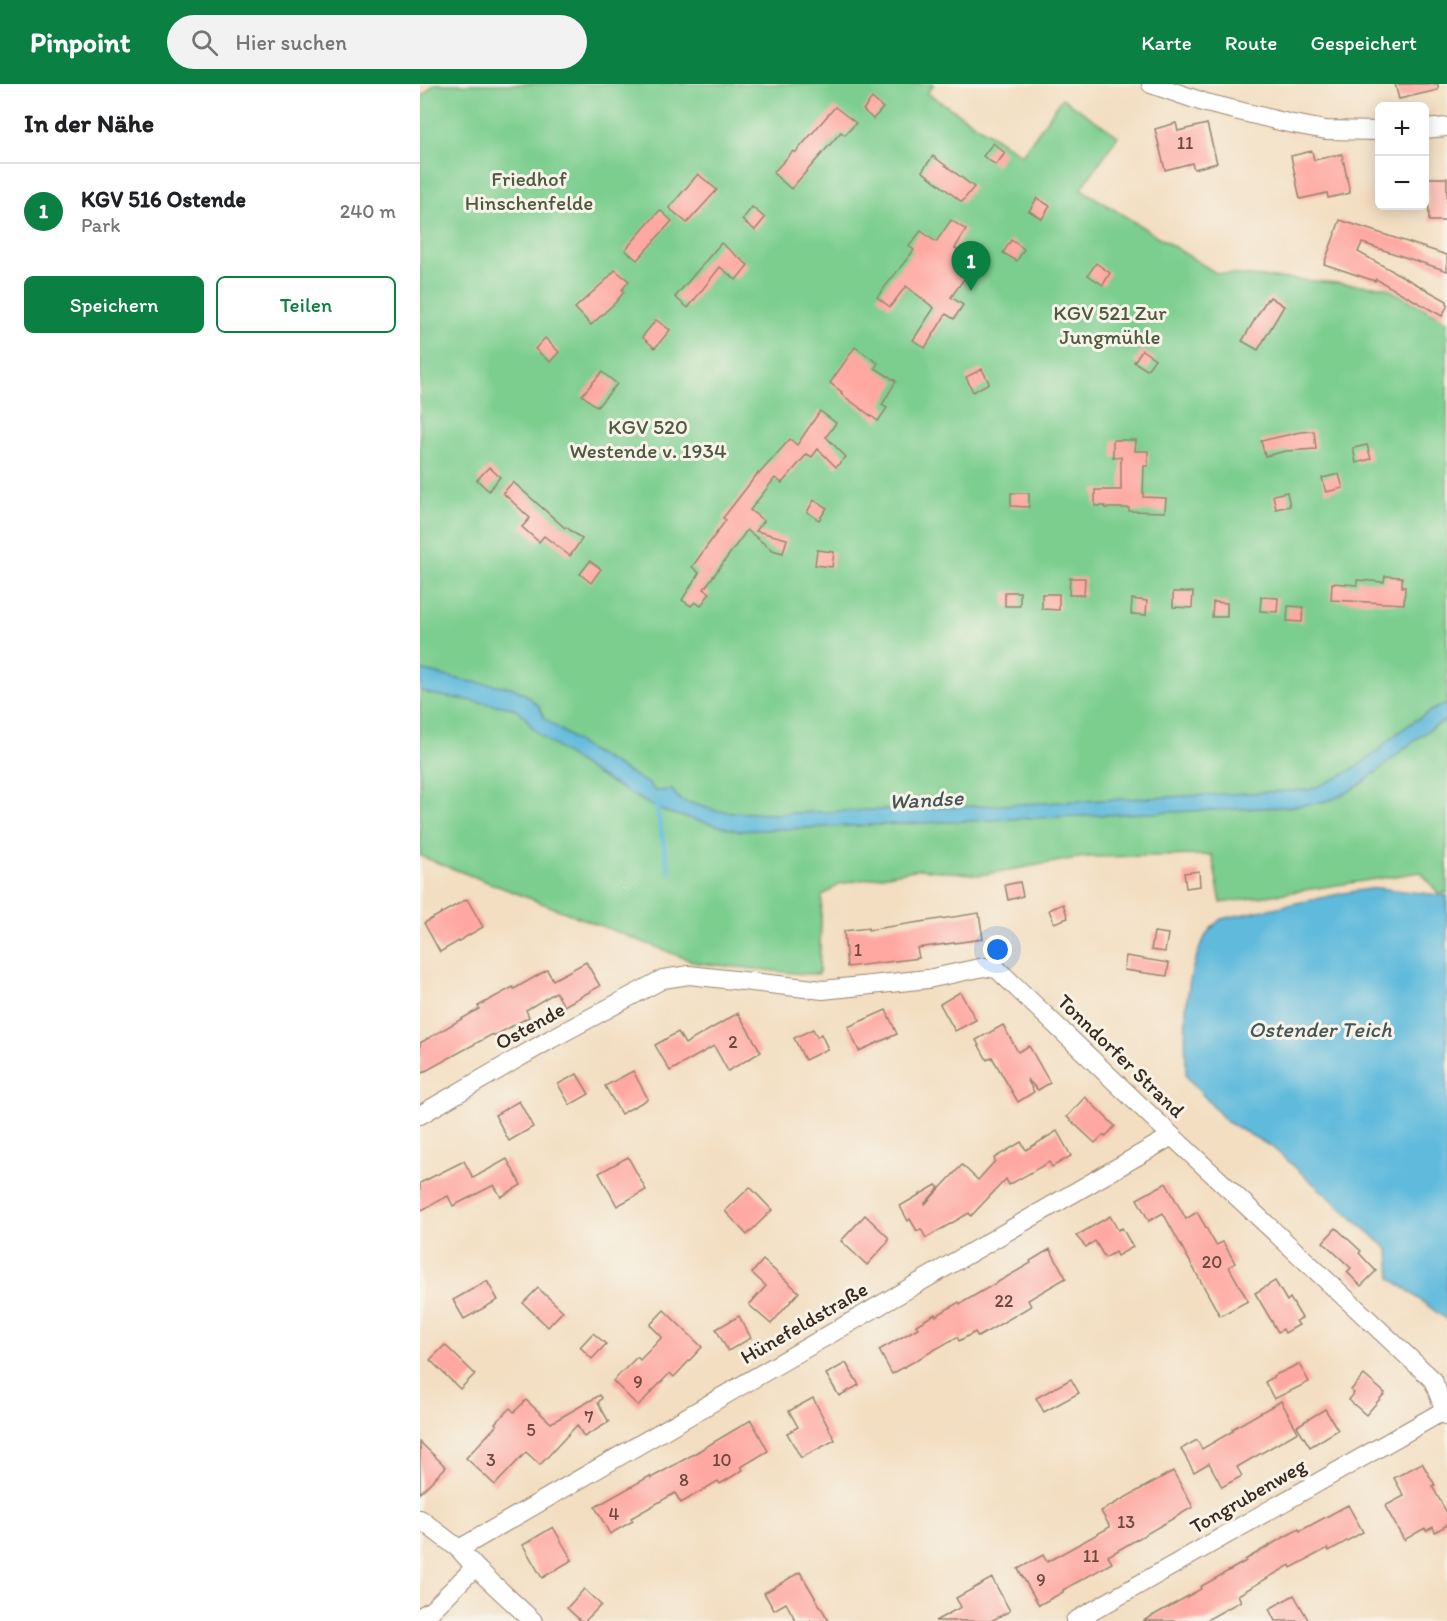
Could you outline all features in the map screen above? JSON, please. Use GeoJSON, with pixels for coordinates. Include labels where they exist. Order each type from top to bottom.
{"type":"FeatureCollection","features":[{"type":"Feature","properties":{"kind":"street"},"geometry":{"type":"LineString","coordinates":[[1151,84],[1206,103],[1288,123],[1326,130],[1375,131]]}},
{"type":"Feature","properties":{"kind":"street"},"geometry":{"type":"LineString","coordinates":[[1429,129],[1447,127]]}},
{"type":"Feature","properties":{"kind":"street","name":"Tonndorfer Strand"},"geometry":{"type":"LineString","coordinates":[[663,980],[689,975],[824,990],[928,979],[984,967],[997,969],[1433,1380],[1446,1413]]}},
{"type":"Feature","properties":{"kind":"street","name":"Ostende"},"geometry":{"type":"LineString","coordinates":[[420,1115],[550,1039],[663,980]]}},
{"type":"Feature","properties":{"kind":"street","name":"Hünefeldstraße"},"geometry":{"type":"LineString","coordinates":[[459,1549],[1172,1136]]}},
{"type":"Feature","properties":{"kind":"street","name":"Tongrubenweg"},"geometry":{"type":"LineString","coordinates":[[1075,1621],[1446,1413]]}},
{"type":"Feature","properties":{"kind":"street"},"geometry":{"type":"LineString","coordinates":[[420,1519],[459,1549],[533,1621]]}},
{"type":"Feature","properties":{"kind":"street"},"geometry":{"type":"LineString","coordinates":[[420,1617],[432,1610],[475,1567]]}},
{"type":"Feature","properties":{"kind":"green space"},"geometry":{"type":"Polygon","coordinates":[[[434,84],[934,84],[927,93],[1022,155],[1062,98],[1118,136],[1081,189],[1216,273],[1385,287],[1447,321],[1447,893],[1438,893],[1421,872],[1221,903],[1212,855],[1084,857],[980,875],[919,869],[840,884],[822,896],[819,974],[803,974],[697,963],[420,856],[420,99],[434,84]]]}},
{"type":"Feature","properties":{"kind":"water"},"geometry":{"type":"Polygon","coordinates":[[[420,670],[466,681],[511,687],[525,694],[539,706],[544,718],[586,748],[649,784],[655,791],[672,790],[680,800],[717,811],[768,814],[1308,790],[1351,770],[1413,722],[1447,704],[1447,720],[1417,738],[1348,792],[1333,799],[1310,804],[1287,807],[739,831],[665,812],[645,802],[594,773],[546,740],[534,730],[525,717],[513,708],[430,694],[420,690],[420,670]]]}},
{"type":"Feature","properties":{"kind":"water","name":"Ostender Teich"},"geometry":{"type":"Polygon","coordinates":[[[1377,888],[1447,896],[1447,1320],[1391,1278],[1389,1250],[1272,1147],[1227,1122],[1186,1076],[1186,1022],[1192,970],[1206,934],[1221,919],[1377,888]]]}},
{"type":"Feature","properties":{"kind":"building"},"geometry":{"type":"Polygon","coordinates":[[[1395,84],[1438,84],[1438,90],[1399,99],[1395,84]]]}},
{"type":"Feature","properties":{"kind":"building"},"geometry":{"type":"Polygon","coordinates":[[[872,98],[883,108],[873,119],[863,110],[872,98]]]}},
{"type":"Feature","properties":{"kind":"building"},"geometry":{"type":"Polygon","coordinates":[[[835,107],[856,123],[845,135],[841,132],[791,189],[773,173],[793,151],[795,153],[835,107]]]}},
{"type":"Feature","properties":{"kind":"building"},"geometry":{"type":"Polygon","coordinates":[[[1176,123],[1178,131],[1207,124],[1217,163],[1194,169],[1192,163],[1165,170],[1155,129],[1176,123]]]}},
{"type":"Feature","properties":{"kind":"building"},"geometry":{"type":"Polygon","coordinates":[[[993,143],[1005,153],[996,165],[983,156],[993,143]]]}},
{"type":"Feature","properties":{"kind":"building"},"geometry":{"type":"Polygon","coordinates":[[[1312,151],[1314,160],[1342,154],[1350,193],[1328,198],[1327,193],[1300,199],[1291,156],[1312,151]]]}},
{"type":"Feature","properties":{"kind":"building"},"geometry":{"type":"Polygon","coordinates":[[[933,156],[974,187],[962,202],[922,171],[933,156]]]}},
{"type":"Feature","properties":{"kind":"building"},"geometry":{"type":"Polygon","coordinates":[[[698,174],[717,190],[687,223],[669,208],[698,174]]]}},
{"type":"Feature","properties":{"kind":"building"},"geometry":{"type":"Polygon","coordinates":[[[1429,178],[1447,178],[1447,221],[1429,221],[1429,178]]]}},
{"type":"Feature","properties":{"kind":"building"},"geometry":{"type":"Polygon","coordinates":[[[1037,198],[1050,206],[1042,219],[1029,211],[1037,198]]]}},
{"type":"Feature","properties":{"kind":"building"},"geometry":{"type":"Polygon","coordinates":[[[752,207],[765,218],[755,230],[742,220],[752,207]]]}},
{"type":"Feature","properties":{"kind":"building"},"geometry":{"type":"Polygon","coordinates":[[[660,210],[672,221],[637,260],[625,250],[660,210]]]}},
{"type":"Feature","properties":{"kind":"building"},"geometry":{"type":"Polygon","coordinates":[[[951,220],[966,230],[955,248],[963,254],[961,258],[969,263],[963,272],[967,275],[951,297],[963,305],[954,319],[946,314],[925,348],[913,340],[934,308],[906,286],[890,307],[877,297],[914,250],[909,246],[921,231],[936,242],[951,220]]]}},
{"type":"Feature","properties":{"kind":"building"},"geometry":{"type":"Polygon","coordinates":[[[1340,220],[1447,255],[1447,271],[1362,243],[1358,252],[1447,301],[1447,307],[1442,316],[1376,279],[1375,281],[1324,264],[1340,220]]]}},
{"type":"Feature","properties":{"kind":"building"},"geometry":{"type":"Polygon","coordinates":[[[1011,240],[1024,249],[1017,261],[1003,253],[1011,240]]]}},
{"type":"Feature","properties":{"kind":"building"},"geometry":{"type":"Polygon","coordinates":[[[721,243],[748,265],[736,280],[720,267],[688,308],[675,297],[721,243]]]}},
{"type":"Feature","properties":{"kind":"building"},"geometry":{"type":"Polygon","coordinates":[[[1096,263],[1110,273],[1103,285],[1088,275],[1096,263]]]}},
{"type":"Feature","properties":{"kind":"building"},"geometry":{"type":"Polygon","coordinates":[[[615,270],[629,281],[615,303],[591,325],[575,308],[615,270]]]}},
{"type":"Feature","properties":{"kind":"building"},"geometry":{"type":"Polygon","coordinates":[[[1270,297],[1284,306],[1258,350],[1242,341],[1270,297]]]}},
{"type":"Feature","properties":{"kind":"building"},"geometry":{"type":"Polygon","coordinates":[[[656,320],[670,330],[655,348],[642,337],[656,320]]]}},
{"type":"Feature","properties":{"kind":"building"},"geometry":{"type":"Polygon","coordinates":[[[545,338],[559,352],[550,362],[535,349],[545,338]]]}},
{"type":"Feature","properties":{"kind":"building"},"geometry":{"type":"Polygon","coordinates":[[[855,347],[878,363],[875,368],[896,381],[882,405],[887,408],[878,421],[830,383],[855,347]]]}},
{"type":"Feature","properties":{"kind":"building"},"geometry":{"type":"Polygon","coordinates":[[[1142,350],[1155,359],[1147,370],[1134,362],[1142,350]]]}},
{"type":"Feature","properties":{"kind":"building"},"geometry":{"type":"Polygon","coordinates":[[[982,369],[989,383],[973,392],[966,377],[982,369]]]}},
{"type":"Feature","properties":{"kind":"building"},"geometry":{"type":"Polygon","coordinates":[[[602,372],[617,384],[597,407],[582,395],[602,372]]]}},
{"type":"Feature","properties":{"kind":"building"},"geometry":{"type":"Polygon","coordinates":[[[820,411],[836,423],[826,437],[846,457],[836,467],[818,449],[812,457],[807,454],[782,483],[775,478],[750,510],[764,521],[756,531],[787,539],[783,553],[772,550],[747,530],[704,589],[710,593],[701,606],[695,602],[691,606],[682,600],[699,573],[692,567],[726,520],[723,518],[758,473],[790,439],[797,445],[820,411]]]}},
{"type":"Feature","properties":{"kind":"building"},"geometry":{"type":"Polygon","coordinates":[[[1314,431],[1316,449],[1286,451],[1265,456],[1261,441],[1314,431]]]}},
{"type":"Feature","properties":{"kind":"building"},"geometry":{"type":"Polygon","coordinates":[[[1113,440],[1136,440],[1135,451],[1148,451],[1148,466],[1144,466],[1143,497],[1166,498],[1165,512],[1129,511],[1129,508],[1095,506],[1095,490],[1121,490],[1121,457],[1113,457],[1113,440]]]}},
{"type":"Feature","properties":{"kind":"building"},"geometry":{"type":"Polygon","coordinates":[[[1367,445],[1371,459],[1356,463],[1353,448],[1367,445]]]}},
{"type":"Feature","properties":{"kind":"building"},"geometry":{"type":"Polygon","coordinates":[[[489,467],[500,477],[489,491],[477,480],[489,467]]]}},
{"type":"Feature","properties":{"kind":"building"},"geometry":{"type":"Polygon","coordinates":[[[1339,474],[1343,488],[1326,492],[1322,478],[1339,474]]]}},
{"type":"Feature","properties":{"kind":"building"},"geometry":{"type":"Polygon","coordinates":[[[513,482],[565,528],[582,539],[570,556],[544,536],[539,542],[522,527],[530,518],[503,493],[513,482]]]}},
{"type":"Feature","properties":{"kind":"building"},"geometry":{"type":"Polygon","coordinates":[[[1287,492],[1290,506],[1276,509],[1273,495],[1287,492]]]}},
{"type":"Feature","properties":{"kind":"building"},"geometry":{"type":"Polygon","coordinates":[[[1011,493],[1029,493],[1029,507],[1011,506],[1011,493]]]}},
{"type":"Feature","properties":{"kind":"building"},"geometry":{"type":"Polygon","coordinates":[[[814,500],[827,508],[819,520],[807,512],[814,500]]]}},
{"type":"Feature","properties":{"kind":"building"},"geometry":{"type":"Polygon","coordinates":[[[817,550],[834,552],[832,567],[815,565],[817,550]]]}},
{"type":"Feature","properties":{"kind":"building"},"geometry":{"type":"Polygon","coordinates":[[[590,561],[601,569],[591,583],[580,574],[590,561]]]}},
{"type":"Feature","properties":{"kind":"building"},"geometry":{"type":"Polygon","coordinates":[[[1385,576],[1402,577],[1402,587],[1405,587],[1404,604],[1331,600],[1332,583],[1357,585],[1357,580],[1384,582],[1385,576]]]}},
{"type":"Feature","properties":{"kind":"building"},"geometry":{"type":"Polygon","coordinates":[[[1070,578],[1085,578],[1084,595],[1069,595],[1070,578]]]}},
{"type":"Feature","properties":{"kind":"building"},"geometry":{"type":"Polygon","coordinates":[[[1005,592],[1020,592],[1020,606],[1005,606],[1005,592]]]}},
{"type":"Feature","properties":{"kind":"building"},"geometry":{"type":"Polygon","coordinates":[[[1173,592],[1193,592],[1192,608],[1173,607],[1173,592]]]}},
{"type":"Feature","properties":{"kind":"building"},"geometry":{"type":"Polygon","coordinates":[[[1042,594],[1059,594],[1059,610],[1042,609],[1042,594]]]}},
{"type":"Feature","properties":{"kind":"building"},"geometry":{"type":"Polygon","coordinates":[[[1261,597],[1278,598],[1277,612],[1260,611],[1261,597]]]}},
{"type":"Feature","properties":{"kind":"building"},"geometry":{"type":"Polygon","coordinates":[[[1132,599],[1147,601],[1146,615],[1131,614],[1132,599]]]}},
{"type":"Feature","properties":{"kind":"building"},"geometry":{"type":"Polygon","coordinates":[[[1213,602],[1227,603],[1227,617],[1212,617],[1213,602]]]}},
{"type":"Feature","properties":{"kind":"building"},"geometry":{"type":"Polygon","coordinates":[[[1288,606],[1303,607],[1302,622],[1287,621],[1288,606]]]}},
{"type":"Feature","properties":{"kind":"building"},"geometry":{"type":"Polygon","coordinates":[[[1199,871],[1200,886],[1186,888],[1184,873],[1199,871]]]}},
{"type":"Feature","properties":{"kind":"building"},"geometry":{"type":"Polygon","coordinates":[[[1020,882],[1023,896],[1008,900],[1005,885],[1020,882]]]}},
{"type":"Feature","properties":{"kind":"building"},"geometry":{"type":"Polygon","coordinates":[[[467,899],[483,927],[440,952],[424,923],[467,899]]]}},
{"type":"Feature","properties":{"kind":"building"},"geometry":{"type":"Polygon","coordinates":[[[1063,904],[1068,918],[1054,923],[1049,910],[1063,904]]]}},
{"type":"Feature","properties":{"kind":"building"},"geometry":{"type":"Polygon","coordinates":[[[979,913],[983,939],[917,948],[919,958],[847,967],[844,931],[868,928],[868,930],[979,913]]]}},
{"type":"Feature","properties":{"kind":"building"},"geometry":{"type":"Polygon","coordinates":[[[1154,932],[1168,934],[1165,952],[1151,950],[1154,932]]]}},
{"type":"Feature","properties":{"kind":"building"},"geometry":{"type":"Polygon","coordinates":[[[1126,956],[1169,963],[1167,976],[1124,970],[1126,956]]]}},
{"type":"Feature","properties":{"kind":"building"},"geometry":{"type":"Polygon","coordinates":[[[586,962],[600,986],[564,1006],[556,992],[526,1010],[529,1017],[420,1074],[420,1043],[479,1009],[478,1006],[547,970],[553,980],[586,962]]]}},
{"type":"Feature","properties":{"kind":"building"},"geometry":{"type":"Polygon","coordinates":[[[960,992],[976,1020],[955,1031],[940,1004],[960,992]]]}},
{"type":"Feature","properties":{"kind":"building"},"geometry":{"type":"Polygon","coordinates":[[[886,1010],[897,1034],[859,1051],[848,1027],[886,1010]]]}},
{"type":"Feature","properties":{"kind":"building"},"geometry":{"type":"Polygon","coordinates":[[[738,1013],[761,1052],[728,1071],[714,1046],[670,1071],[655,1045],[678,1032],[685,1044],[738,1013]]]}},
{"type":"Feature","properties":{"kind":"building"},"geometry":{"type":"Polygon","coordinates":[[[1003,1025],[1018,1052],[1029,1046],[1050,1083],[1038,1090],[1027,1079],[1034,1092],[1018,1102],[992,1057],[987,1060],[976,1040],[1003,1025]]]}},
{"type":"Feature","properties":{"kind":"building"},"geometry":{"type":"Polygon","coordinates":[[[813,1029],[817,1037],[821,1034],[828,1049],[805,1060],[794,1038],[813,1029]]]}},
{"type":"Feature","properties":{"kind":"building"},"geometry":{"type":"Polygon","coordinates":[[[633,1071],[648,1099],[621,1114],[605,1086],[633,1071]]]}},
{"type":"Feature","properties":{"kind":"building"},"geometry":{"type":"Polygon","coordinates":[[[577,1074],[589,1094],[570,1105],[558,1084],[577,1074]]]}},
{"type":"Feature","properties":{"kind":"building"},"geometry":{"type":"Polygon","coordinates":[[[1085,1097],[1115,1126],[1105,1137],[1103,1135],[1095,1143],[1067,1117],[1085,1097]]]}},
{"type":"Feature","properties":{"kind":"building"},"geometry":{"type":"Polygon","coordinates":[[[519,1101],[533,1127],[509,1141],[495,1115],[519,1101]]]}},
{"type":"Feature","properties":{"kind":"building"},"geometry":{"type":"Polygon","coordinates":[[[1057,1131],[1071,1156],[1052,1167],[1049,1162],[1009,1185],[1006,1179],[971,1216],[969,1213],[926,1238],[921,1229],[917,1231],[910,1219],[908,1221],[900,1206],[936,1185],[939,1188],[925,1204],[962,1165],[978,1180],[995,1161],[994,1158],[1021,1142],[1026,1150],[1057,1131]]]}},
{"type":"Feature","properties":{"kind":"building"},"geometry":{"type":"Polygon","coordinates":[[[628,1157],[646,1190],[617,1206],[599,1173],[628,1157]]]}},
{"type":"Feature","properties":{"kind":"building"},"geometry":{"type":"Polygon","coordinates":[[[507,1159],[521,1185],[501,1197],[494,1185],[453,1206],[448,1196],[420,1211],[420,1183],[464,1161],[473,1178],[507,1159]]]}},
{"type":"Feature","properties":{"kind":"building"},"geometry":{"type":"Polygon","coordinates":[[[1166,1183],[1186,1219],[1197,1212],[1216,1245],[1223,1242],[1235,1263],[1229,1267],[1248,1301],[1220,1316],[1163,1213],[1149,1221],[1137,1199],[1166,1183]]]}},
{"type":"Feature","properties":{"kind":"building"},"geometry":{"type":"Polygon","coordinates":[[[750,1187],[772,1210],[747,1235],[725,1211],[750,1187]]]}},
{"type":"Feature","properties":{"kind":"building"},"geometry":{"type":"Polygon","coordinates":[[[865,1215],[888,1237],[888,1242],[867,1265],[841,1241],[865,1215]]]}},
{"type":"Feature","properties":{"kind":"building"},"geometry":{"type":"Polygon","coordinates":[[[1110,1216],[1118,1230],[1122,1228],[1133,1247],[1117,1256],[1115,1252],[1105,1258],[1095,1241],[1086,1247],[1076,1236],[1110,1216]]]}},
{"type":"Feature","properties":{"kind":"building"},"geometry":{"type":"Polygon","coordinates":[[[1336,1228],[1361,1251],[1359,1253],[1376,1271],[1361,1286],[1347,1272],[1351,1268],[1323,1242],[1336,1228]]]}},
{"type":"Feature","properties":{"kind":"building"},"geometry":{"type":"Polygon","coordinates":[[[1050,1249],[1066,1278],[1028,1300],[1031,1306],[978,1337],[975,1332],[959,1341],[957,1337],[892,1374],[879,1350],[918,1328],[916,1325],[959,1302],[960,1304],[1031,1263],[1030,1261],[1050,1249]]]}},
{"type":"Feature","properties":{"kind":"building"},"geometry":{"type":"Polygon","coordinates":[[[763,1260],[799,1292],[771,1324],[749,1305],[766,1286],[752,1273],[763,1260]]]}},
{"type":"Feature","properties":{"kind":"building"},"geometry":{"type":"Polygon","coordinates":[[[487,1281],[498,1300],[464,1319],[453,1300],[487,1281]]]}},
{"type":"Feature","properties":{"kind":"building"},"geometry":{"type":"Polygon","coordinates":[[[1275,1281],[1287,1301],[1290,1298],[1302,1318],[1296,1321],[1299,1325],[1285,1333],[1283,1329],[1278,1332],[1255,1293],[1275,1281]]]}},
{"type":"Feature","properties":{"kind":"building"},"geometry":{"type":"Polygon","coordinates":[[[538,1288],[563,1311],[548,1327],[523,1303],[538,1288]]]}},
{"type":"Feature","properties":{"kind":"building"},"geometry":{"type":"Polygon","coordinates":[[[664,1310],[702,1347],[674,1377],[670,1373],[638,1406],[613,1381],[637,1357],[640,1360],[662,1337],[650,1325],[664,1310]]]}},
{"type":"Feature","properties":{"kind":"building"},"geometry":{"type":"Polygon","coordinates":[[[739,1316],[751,1338],[728,1351],[716,1329],[739,1316]]]}},
{"type":"Feature","properties":{"kind":"building"},"geometry":{"type":"Polygon","coordinates":[[[593,1333],[606,1344],[592,1359],[580,1347],[593,1333]]]}},
{"type":"Feature","properties":{"kind":"building"},"geometry":{"type":"Polygon","coordinates":[[[445,1345],[475,1374],[460,1389],[430,1360],[445,1345]]]}},
{"type":"Feature","properties":{"kind":"building"},"geometry":{"type":"Polygon","coordinates":[[[846,1363],[859,1385],[839,1396],[826,1374],[846,1363]]]}},
{"type":"Feature","properties":{"kind":"building"},"geometry":{"type":"Polygon","coordinates":[[[1299,1364],[1309,1382],[1274,1399],[1265,1382],[1299,1364]]]}},
{"type":"Feature","properties":{"kind":"building"},"geometry":{"type":"Polygon","coordinates":[[[1364,1375],[1385,1393],[1366,1415],[1349,1400],[1354,1393],[1351,1390],[1364,1375]]]}},
{"type":"Feature","properties":{"kind":"building"},"geometry":{"type":"Polygon","coordinates":[[[1071,1379],[1079,1393],[1044,1412],[1036,1398],[1071,1379]]]}},
{"type":"Feature","properties":{"kind":"building"},"geometry":{"type":"Polygon","coordinates":[[[600,1395],[602,1398],[598,1403],[609,1422],[584,1437],[577,1425],[540,1465],[526,1452],[495,1485],[466,1458],[510,1408],[514,1412],[526,1400],[551,1423],[600,1395]]]}},
{"type":"Feature","properties":{"kind":"building"},"geometry":{"type":"Polygon","coordinates":[[[813,1398],[835,1440],[801,1458],[787,1433],[798,1427],[789,1411],[813,1398]]]}},
{"type":"Feature","properties":{"kind":"building"},"geometry":{"type":"Polygon","coordinates":[[[1281,1401],[1298,1432],[1237,1467],[1242,1476],[1222,1487],[1209,1463],[1194,1472],[1181,1449],[1197,1440],[1202,1449],[1281,1401]]]}},
{"type":"Feature","properties":{"kind":"building"},"geometry":{"type":"Polygon","coordinates":[[[1325,1409],[1338,1430],[1310,1447],[1297,1426],[1325,1409]]]}},
{"type":"Feature","properties":{"kind":"building"},"geometry":{"type":"Polygon","coordinates":[[[751,1420],[768,1451],[741,1467],[743,1470],[720,1484],[718,1481],[681,1503],[675,1493],[631,1518],[633,1521],[610,1534],[595,1507],[687,1458],[751,1420]]]}},
{"type":"Feature","properties":{"kind":"building"},"geometry":{"type":"Polygon","coordinates":[[[420,1442],[446,1467],[420,1493],[420,1442]]]}},
{"type":"Feature","properties":{"kind":"building"},"geometry":{"type":"Polygon","coordinates":[[[1422,1463],[1447,1513],[1447,1525],[1435,1532],[1433,1527],[1426,1531],[1425,1528],[1404,1540],[1385,1506],[1404,1496],[1394,1478],[1422,1463]]]}},
{"type":"Feature","properties":{"kind":"building"},"geometry":{"type":"Polygon","coordinates":[[[1173,1471],[1193,1507],[1108,1556],[1112,1563],[1039,1605],[1018,1569],[1043,1555],[1047,1562],[1110,1527],[1101,1511],[1173,1471]]]}},
{"type":"Feature","properties":{"kind":"building"},"geometry":{"type":"Polygon","coordinates":[[[1348,1505],[1363,1532],[1329,1551],[1328,1548],[1291,1568],[1290,1565],[1238,1595],[1241,1601],[1205,1621],[1143,1621],[1201,1589],[1200,1587],[1277,1541],[1348,1505]]]}},
{"type":"Feature","properties":{"kind":"building"},"geometry":{"type":"Polygon","coordinates":[[[553,1527],[572,1560],[542,1578],[523,1545],[553,1527]]]}},
{"type":"Feature","properties":{"kind":"building"},"geometry":{"type":"Polygon","coordinates":[[[800,1572],[829,1621],[796,1621],[786,1603],[774,1610],[764,1593],[800,1572]]]}},
{"type":"Feature","properties":{"kind":"building"},"geometry":{"type":"Polygon","coordinates":[[[992,1578],[1010,1611],[991,1621],[935,1621],[961,1607],[956,1598],[992,1578]]]}},
{"type":"Feature","properties":{"kind":"building"},"geometry":{"type":"Polygon","coordinates":[[[584,1589],[601,1605],[585,1621],[581,1621],[567,1608],[584,1589]]]}},
{"type":"Feature","properties":{"kind":"building"},"geometry":{"type":"Polygon","coordinates":[[[1294,1595],[1309,1621],[1275,1621],[1269,1609],[1294,1595]]]}},
{"type":"Feature","properties":{"kind":"waterway"},"geometry":{"type":"LineString","coordinates":[[656,804],[669,872]]}},
{"type":"Feature","properties":{"kind":"place","name":"KGV 516 Ostende"},"geometry":{"type":"Point","coordinates":[971,291]}},
{"type":"Feature","properties":{"kind":"park label","name":"Friedhof Hinschenfelde"},"geometry":{"type":"Point","coordinates":[529,191]}},
{"type":"Feature","properties":{"kind":"park label","name":"KGV 521 Zur Jungmühle"},"geometry":{"type":"Point","coordinates":[1110,325]}},
{"type":"Feature","properties":{"kind":"park label","name":"KGV 520 Westende v. 1934"},"geometry":{"type":"Point","coordinates":[648,439]}},
{"type":"Feature","properties":{"kind":"water label","name":"Wandse"},"geometry":{"type":"Point","coordinates":[926,799]}}]}
